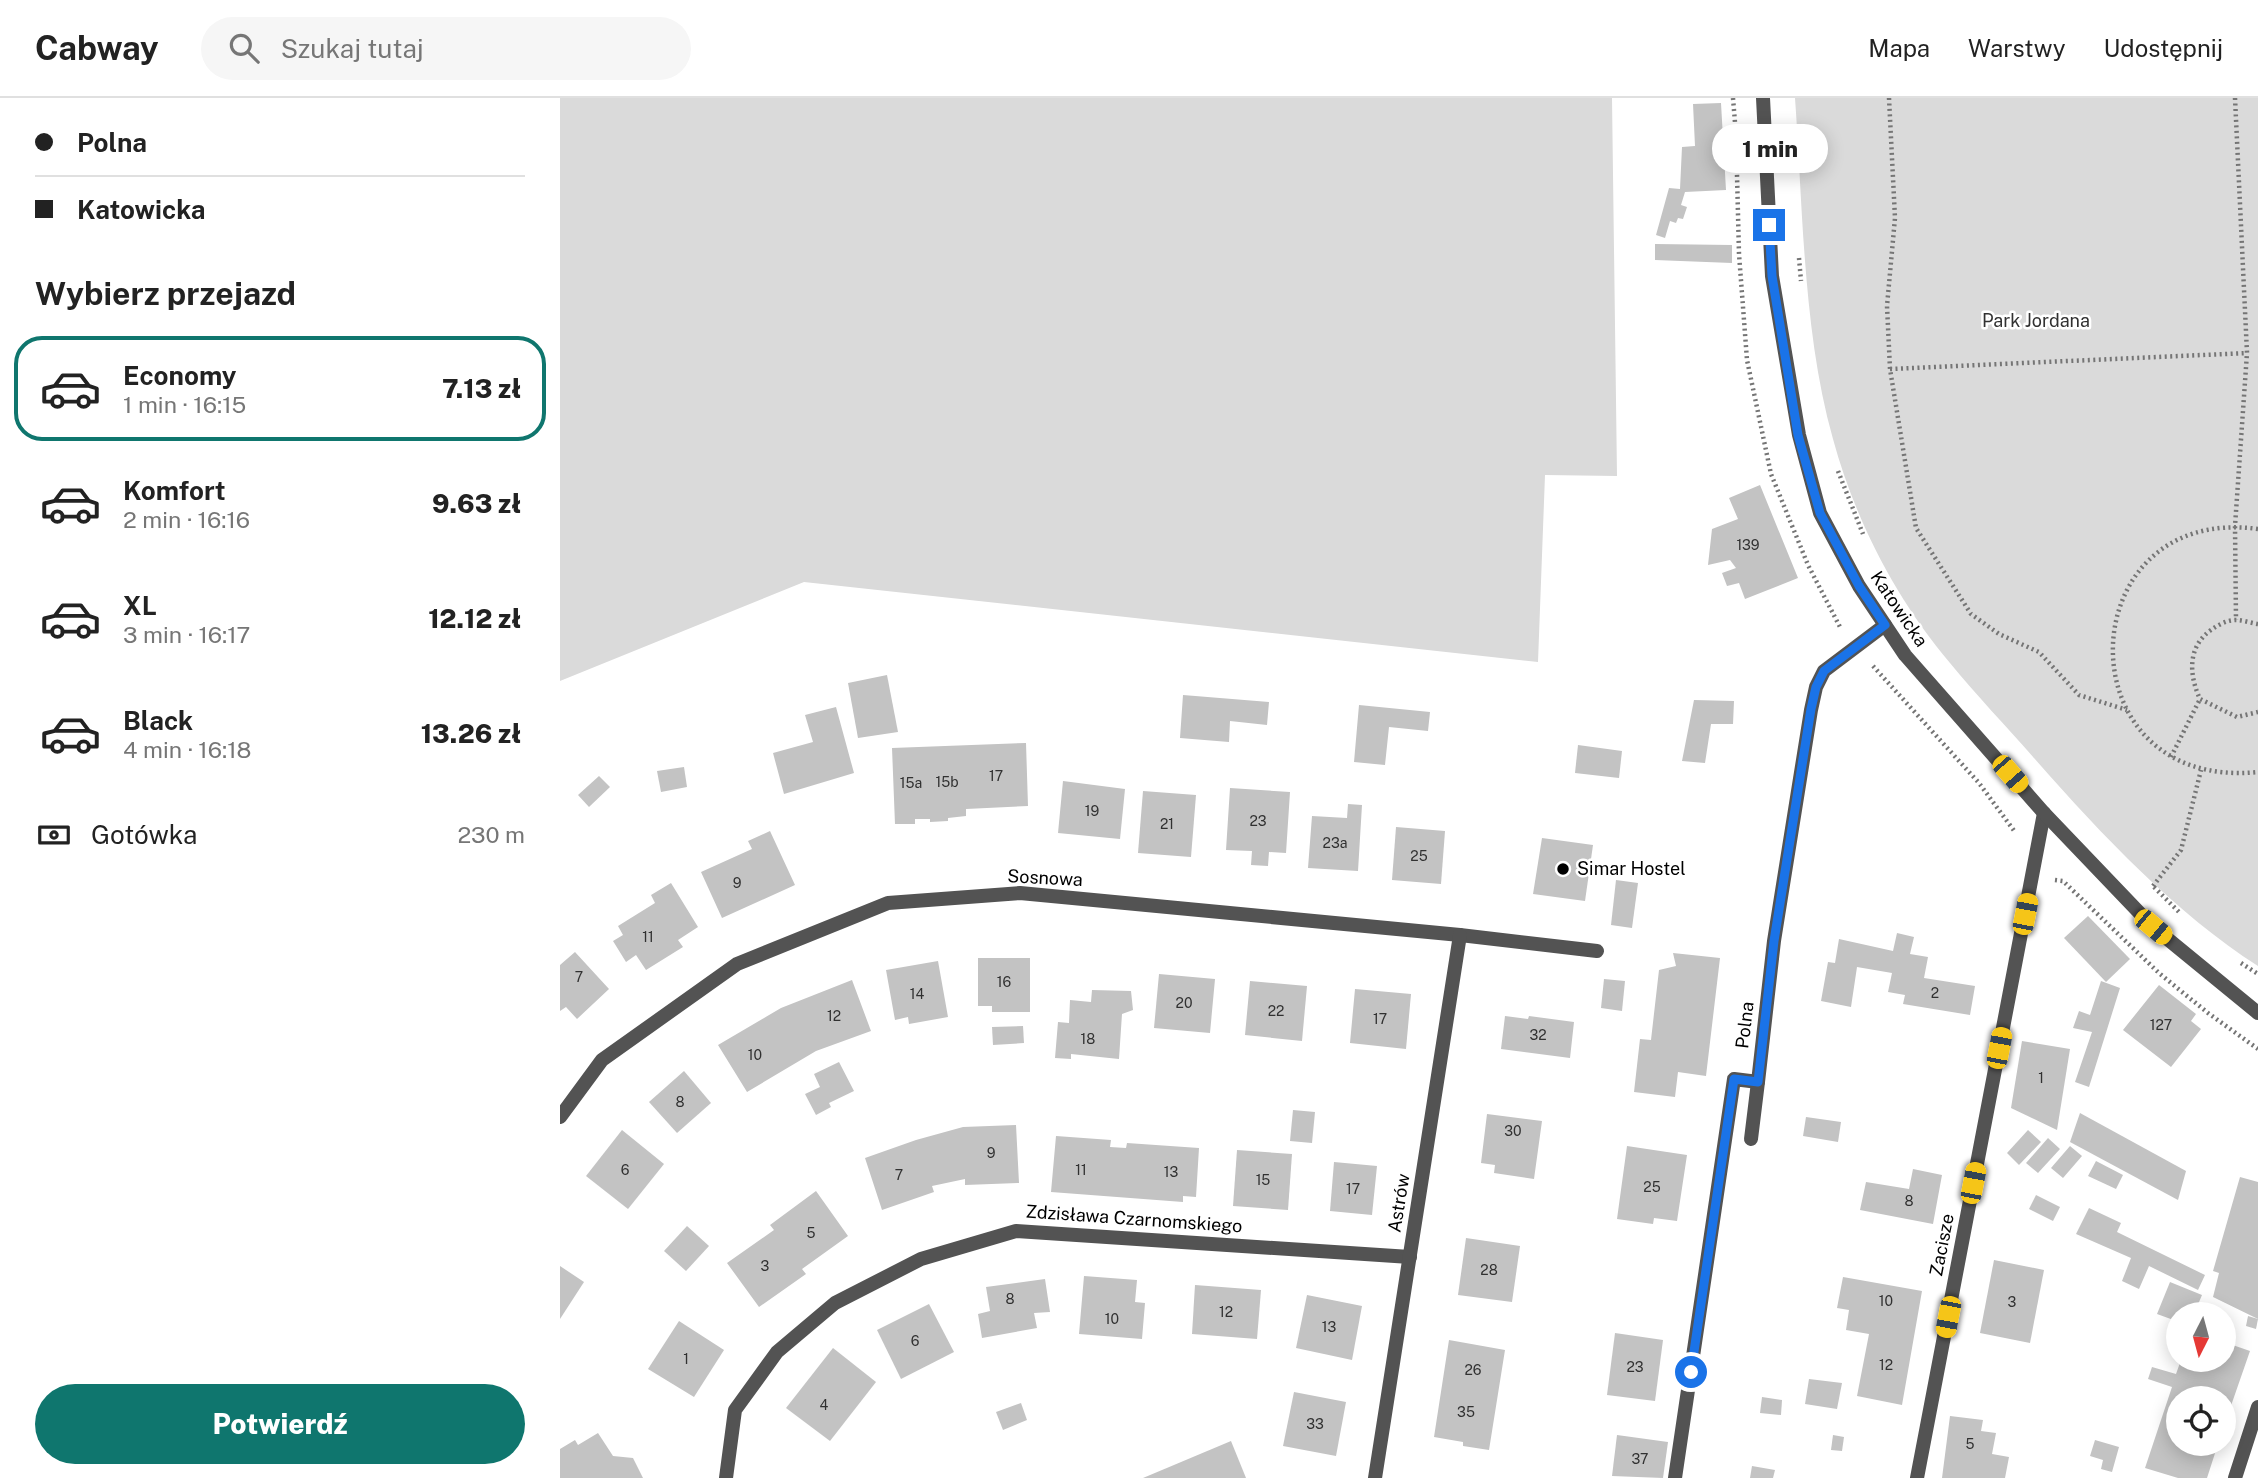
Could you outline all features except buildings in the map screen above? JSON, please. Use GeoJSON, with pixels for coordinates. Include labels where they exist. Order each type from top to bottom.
{"type":"FeatureCollection","features":[{"type":"Feature","properties":{"kind":"street","name":"Katowicka"},"geometry":{"type":"LineString","coordinates":[[1763,98],[1772,276],[1798,435],[1820,513],[1859,586],[1905,655],[2044,813],[2153,927],[2258,1013]]}},
{"type":"Feature","properties":{"kind":"street","name":"Polna"},"geometry":{"type":"LineString","coordinates":[[1751,1139],[1774,941],[1816,687],[1824,671],[1885,625]]}},
{"type":"Feature","properties":{"kind":"street","name":"Zacisze"},"geometry":{"type":"LineString","coordinates":[[1917,1478],[2044,813]]}},
{"type":"Feature","properties":{"kind":"street","name":"Sosnowa"},"geometry":{"type":"LineString","coordinates":[[560,1117],[602,1060],[737,964],[888,903],[1020,892],[1460,934],[1597,951]]}},
{"type":"Feature","properties":{"kind":"street","name":"Astrów"},"geometry":{"type":"LineString","coordinates":[[1374,1478],[1460,934]]}},
{"type":"Feature","properties":{"kind":"street"},"geometry":{"type":"LineString","coordinates":[[1675,1478],[1734,1079],[1758,1082]]}},
{"type":"Feature","properties":{"kind":"street","name":"Zdzisława Czarnomskiego"},"geometry":{"type":"LineString","coordinates":[[726,1478],[735,1410],[777,1352],[835,1303],[921,1259],[1016,1231],[1410,1257]]}},
{"type":"Feature","properties":{"kind":"street"},"geometry":{"type":"LineString","coordinates":[[2235,1478],[2258,1407]]}},
{"type":"Feature","properties":{"kind":"path"},"geometry":{"type":"LineString","coordinates":[[1889,98],[1895,218],[1887,306],[1890,369],[1916,528],[1971,614],[1999,634],[2039,652],[2079,695],[2127,710]]}},
{"type":"Feature","properties":{"kind":"path"},"geometry":{"type":"LineString","coordinates":[[2235,98],[2247,353],[2235,526],[2236,620]]}},
{"type":"Feature","properties":{"kind":"path"},"geometry":{"type":"LineString","coordinates":[[1799,250],[1802,287]]}},
{"type":"Feature","properties":{"kind":"path"},"geometry":{"type":"LineString","coordinates":[[1890,369],[2247,353]]}},
{"type":"Feature","properties":{"kind":"path"},"geometry":{"type":"LineString","coordinates":[[1837,470],[1868,543]]}},
{"type":"Feature","properties":{"kind":"path"},"geometry":{"type":"LineString","coordinates":[[2258,529],[2235,526],[2206,530],[2179,539],[2155,555],[2136,576],[2122,600],[2113,628],[2111,656],[2116,684],[2127,710],[2146,736],[2171,757],[2201,770],[2233,775],[2258,772]]}},
{"type":"Feature","properties":{"kind":"path"},"geometry":{"type":"LineString","coordinates":[[2258,624],[2236,620],[2220,624],[2205,635],[2195,649],[2191,675],[2200,699],[2237,717],[2258,712]]}},
{"type":"Feature","properties":{"kind":"path"},"geometry":{"type":"LineString","coordinates":[[2171,757],[2200,699]]}},
{"type":"Feature","properties":{"kind":"path"},"geometry":{"type":"LineString","coordinates":[[2153,886],[2181,850],[2201,770]]}},
{"type":"Feature","properties":{"kind":"path"},"geometry":{"type":"LineString","coordinates":[[2143,876],[2185,917]]}},
{"type":"Feature","properties":{"kind":"path"},"geometry":{"type":"LineString","coordinates":[[2051,880],[2063,881],[2161,974],[2208,1013],[2258,1049]]}},
{"type":"Feature","properties":{"kind":"path"},"geometry":{"type":"LineString","coordinates":[[2237,960],[2258,974]]}},
{"type":"Feature","properties":{"kind":"green space"},"geometry":{"type":"Polygon","coordinates":[[[560,98],[1612,98],[1617,476],[1545,475],[1538,662],[804,582],[560,681],[560,98]]]}},
{"type":"Feature","properties":{"kind":"green space","name":"Park Jordana"},"geometry":{"type":"Polygon","coordinates":[[[1795,98],[2258,98],[2258,966],[2197,922],[2139,870],[1981,699],[1912,612],[1865,529],[1833,439],[1816,357],[1806,270],[1795,98]]]}},
{"type":"Feature","properties":{"kind":"place","name":"Simar Hostel"},"geometry":{"type":"Point","coordinates":[1563,869]}},
{"type":"Feature","properties":{"kind":"route"},"geometry":{"type":"LineString","coordinates":[[1691,1372],[1734,1079],[1758,1082],[1774,941],[1816,687],[1824,671],[1885,625],[1859,586],[1820,513],[1798,435],[1772,276],[1769,225]]}}]}
